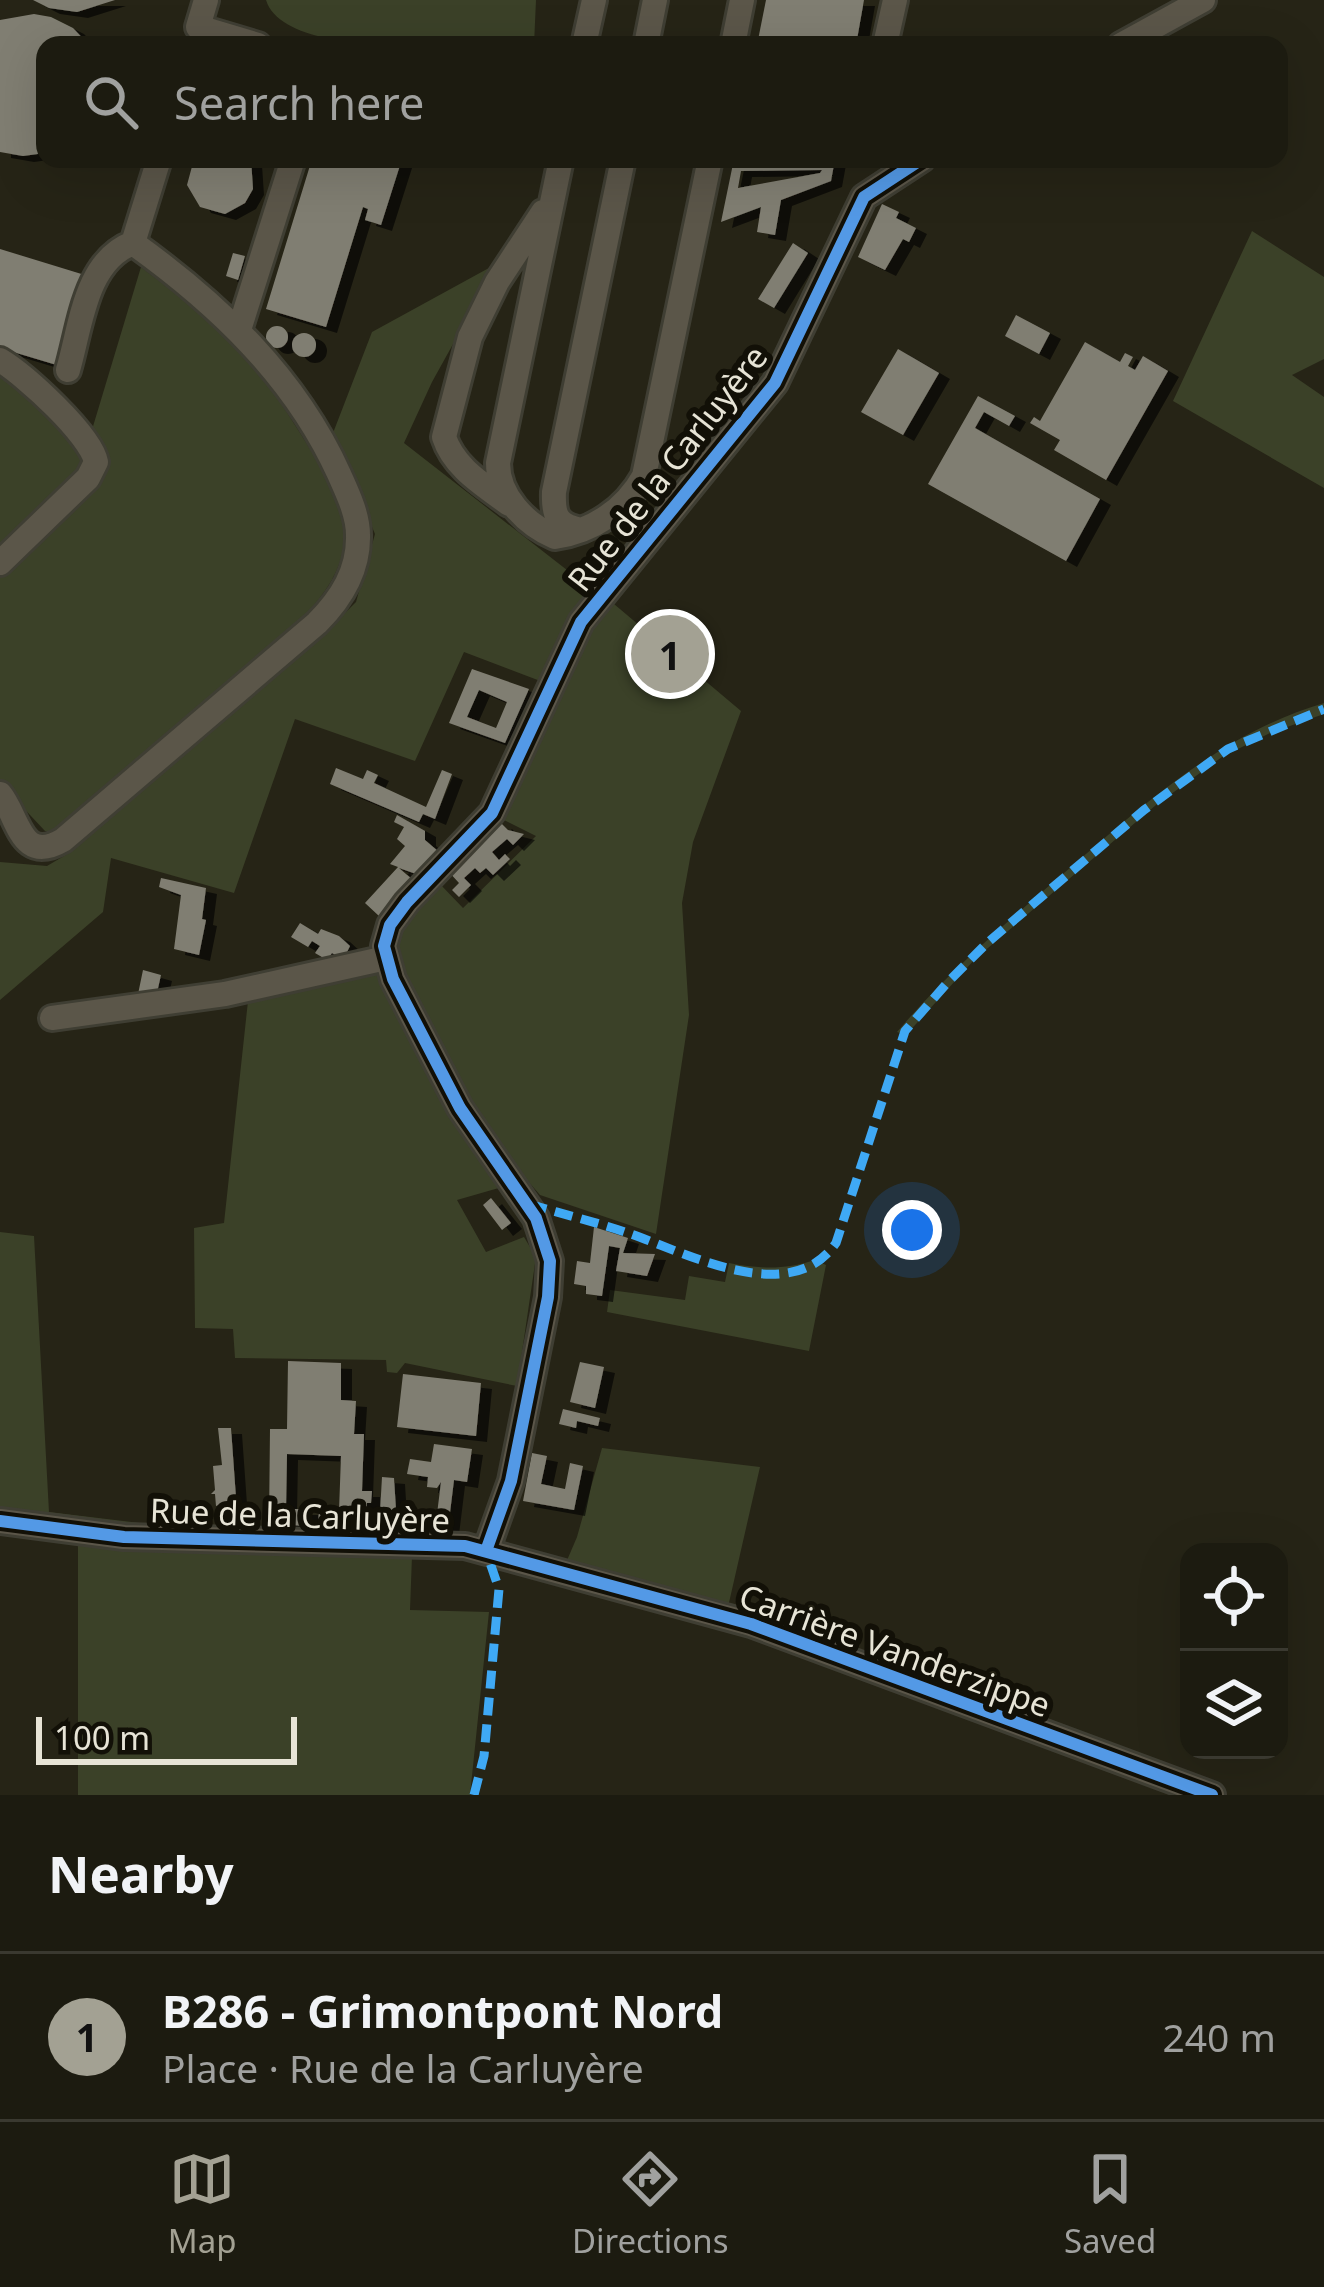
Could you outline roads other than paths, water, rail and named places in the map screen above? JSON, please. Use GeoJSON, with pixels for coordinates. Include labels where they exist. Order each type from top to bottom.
{"type":"FeatureCollection","features":[{"type":"Feature","properties":{"kind":"street"},"geometry":{"type":"LineString","coordinates":[[196,36],[206,0]]}},
{"type":"Feature","properties":{"kind":"street"},"geometry":{"type":"LineString","coordinates":[[586,36],[594,0]]}},
{"type":"Feature","properties":{"kind":"street"},"geometry":{"type":"LineString","coordinates":[[648,36],[656,0]]}},
{"type":"Feature","properties":{"kind":"street"},"geometry":{"type":"LineString","coordinates":[[735,36],[742,0]]}},
{"type":"Feature","properties":{"kind":"street"},"geometry":{"type":"LineString","coordinates":[[887,36],[895,0]]}},
{"type":"Feature","properties":{"kind":"street"},"geometry":{"type":"LineString","coordinates":[[1137,36],[1203,0]]}},
{"type":"Feature","properties":{"kind":"street"},"geometry":{"type":"LineString","coordinates":[[68,370],[100,265],[113,252],[133,243],[156,168]]}},
{"type":"Feature","properties":{"kind":"street"},"geometry":{"type":"LineString","coordinates":[[239,330],[289,168]]}},
{"type":"Feature","properties":{"kind":"street"},"geometry":{"type":"LineString","coordinates":[[559,168],[498,463],[503,492],[540,531],[555,537],[581,530],[621,508],[644,476],[708,168]]}},
{"type":"Feature","properties":{"kind":"street"},"geometry":{"type":"LineString","coordinates":[[581,530],[563,526],[557,519],[554,492],[621,168]]}},
{"type":"Feature","properties":{"kind":"street","name":"Rue de la Carluyère"},"geometry":{"type":"LineString","coordinates":[[0,1521],[124,1537],[442,1545],[486,1551],[512,1481],[548,1297],[550,1262],[536,1218],[460,1108],[386,958],[386,937],[398,912],[480,827],[499,800],[581,622],[775,383],[864,197],[908,168]]}},
{"type":"Feature","properties":{"kind":"street"},"geometry":{"type":"LineString","coordinates":[[518,510],[467,473],[445,437],[470,337],[497,282],[555,188]]}},
{"type":"Feature","properties":{"kind":"street"},"geometry":{"type":"LineString","coordinates":[[0,794],[10,807],[8,835],[38,847],[63,840],[316,623],[350,578],[358,535],[346,490],[302,408],[239,330],[201,293],[133,243]]}},
{"type":"Feature","properties":{"kind":"street"},"geometry":{"type":"LineString","coordinates":[[0,360],[19,373],[96,457],[92,474],[0,563]]}},
{"type":"Feature","properties":{"kind":"street"},"geometry":{"type":"LineString","coordinates":[[52,1018],[225,994],[386,958]]}},
{"type":"Feature","properties":{"kind":"street","name":"Carrière Vanderzippe"},"geometry":{"type":"LineString","coordinates":[[486,1551],[751,1624],[1212,1795]]}},
{"type":"Feature","properties":{"kind":"place","name":"B286 - Grimontpont Nord"},"geometry":{"type":"Point","coordinates":[670,654]}}]}
